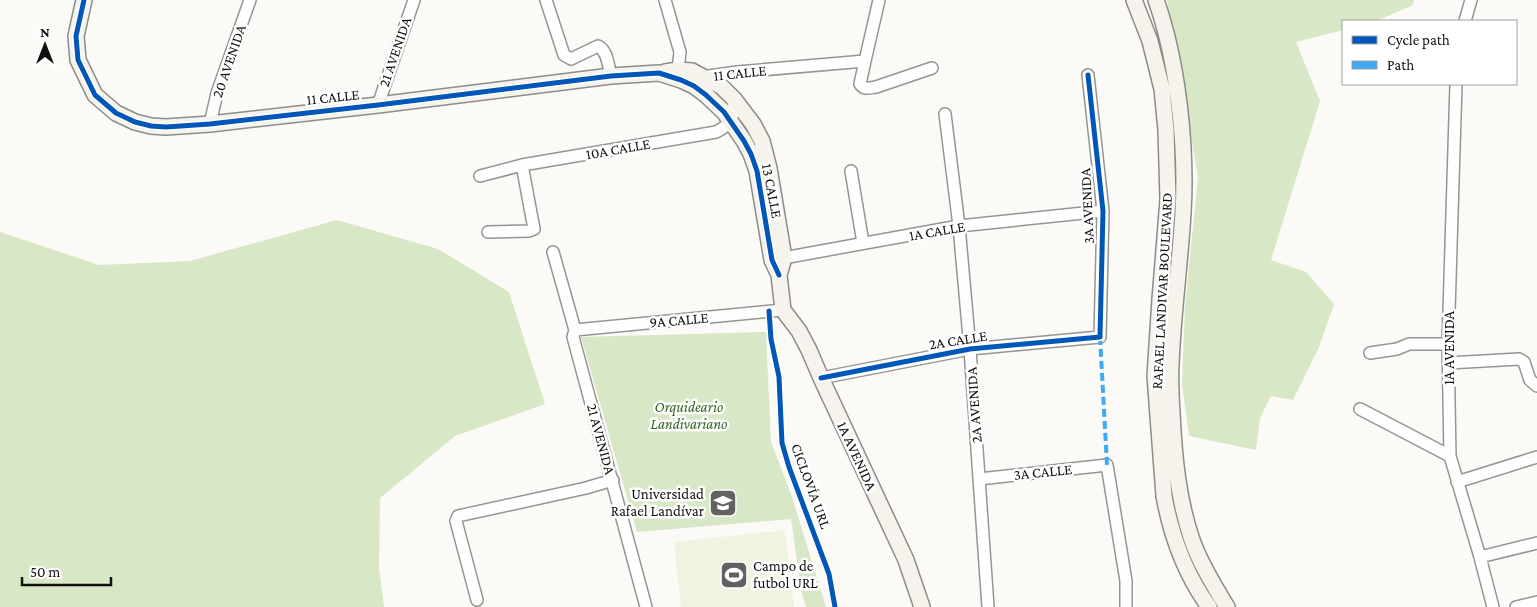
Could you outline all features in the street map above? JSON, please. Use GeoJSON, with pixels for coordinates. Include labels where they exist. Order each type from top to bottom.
{"type":"FeatureCollection","features":[{"type":"Feature","properties":{"kind":"street","name":"11 CALLE"},"geometry":{"type":"LineString","coordinates":[[84,0],[76,36],[78,60],[95,94],[116,113],[135,122],[151,126],[166,127],[210,124],[611,76],[659,73],[680,75]]}},
{"type":"Feature","properties":{"kind":"street","name":"20 AVENIDA"},"geometry":{"type":"LineString","coordinates":[[210,124],[217,93],[250,0]]}},
{"type":"Feature","properties":{"kind":"street","name":"21 AVENIDA"},"geometry":{"type":"LineString","coordinates":[[378,105],[414,0]]}},
{"type":"Feature","properties":{"kind":"street"},"geometry":{"type":"LineString","coordinates":[[546,0],[564,56],[571,59],[598,46],[604,52],[611,76]]}},
{"type":"Feature","properties":{"kind":"street"},"geometry":{"type":"LineString","coordinates":[[665,0],[680,52],[680,75]]}},
{"type":"Feature","properties":{"kind":"street"},"geometry":{"type":"LineString","coordinates":[[879,0],[860,84],[862,88],[876,88],[932,68]]}},
{"type":"Feature","properties":{"kind":"street","name":"RAFAEL LANDIVAR BOULEVARD"},"geometry":{"type":"LineString","coordinates":[[1134,0],[1150,41],[1162,89],[1166,130],[1168,200],[1155,376],[1164,496],[1166,509],[1177,543],[1196,587],[1209,607]]}},
{"type":"Feature","properties":{"kind":"street","name":"RAFAEL LANDIVAR BOULEVARD"},"geometry":{"type":"LineString","coordinates":[[1156,0],[1172,65],[1178,100],[1184,170],[1183,212],[1170,365],[1174,448],[1180,495],[1192,542],[1227,607]]}},
{"type":"Feature","properties":{"kind":"street"},"geometry":{"type":"LineString","coordinates":[[1465,20],[1471,0]]}},
{"type":"Feature","properties":{"kind":"street","name":"11 CALLE"},"geometry":{"type":"LineString","coordinates":[[702,77],[737,72],[865,61]]}},
{"type":"Feature","properties":{"kind":"street","name":"13 CALLE"},"geometry":{"type":"LineString","coordinates":[[680,75],[692,71],[722,87],[753,124],[762,140],[769,168],[783,310]]}},
{"type":"Feature","properties":{"kind":"street","name":"13 CALLE"},"geometry":{"type":"LineString","coordinates":[[680,75],[706,95],[731,121],[751,154],[757,171],[778,259]]}},
{"type":"Feature","properties":{"kind":"street","name":"3A AVENIDA"},"geometry":{"type":"LineString","coordinates":[[1088,75],[1103,211],[1100,337]]}},
{"type":"Feature","properties":{"kind":"street","name":"1A AVENIDA"},"geometry":{"type":"LineString","coordinates":[[1456,85],[1448,344],[1450,456],[1493,607]]}},
{"type":"Feature","properties":{"kind":"street"},"geometry":{"type":"LineString","coordinates":[[731,121],[734,112],[734,99]]}},
{"type":"Feature","properties":{"kind":"street","name":"2A AVENIDA"},"geometry":{"type":"LineString","coordinates":[[945,114],[959,226],[970,349],[988,607]]}},
{"type":"Feature","properties":{"kind":"street","name":"10A CALLE"},"geometry":{"type":"LineString","coordinates":[[480,176],[522,165],[716,132],[724,128],[731,121]]}},
{"type":"Feature","properties":{"kind":"street"},"geometry":{"type":"LineString","coordinates":[[488,232],[529,231],[534,229],[522,165]]}},
{"type":"Feature","properties":{"kind":"street"},"geometry":{"type":"LineString","coordinates":[[851,171],[863,244]]}},
{"type":"Feature","properties":{"kind":"street","name":"1A CALLE"},"geometry":{"type":"LineString","coordinates":[[778,259],[959,226],[1103,211]]}},
{"type":"Feature","properties":{"kind":"street","name":"21 AVENIDA"},"geometry":{"type":"LineString","coordinates":[[553,252],[575,330],[573,337],[646,607]]}},
{"type":"Feature","properties":{"kind":"street","name":"1A AVENIDA"},"geometry":{"type":"LineString","coordinates":[[783,310],[799,331],[810,350],[821,378],[906,560],[922,607]]}},
{"type":"Feature","properties":{"kind":"street","name":"9A CALLE"},"geometry":{"type":"LineString","coordinates":[[575,330],[783,310]]}},
{"type":"Feature","properties":{"kind":"street","name":"2A CALLE"},"geometry":{"type":"LineString","coordinates":[[821,378],[970,349],[1100,337]]}},
{"type":"Feature","properties":{"kind":"street"},"geometry":{"type":"LineString","coordinates":[[1370,353],[1396,349],[1409,344],[1448,344]]}},
{"type":"Feature","properties":{"kind":"street"},"geometry":{"type":"LineString","coordinates":[[1448,363],[1519,359],[1524,362],[1530,380],[1537,386]]}},
{"type":"Feature","properties":{"kind":"street"},"geometry":{"type":"LineString","coordinates":[[1360,409],[1450,456]]}},
{"type":"Feature","properties":{"kind":"street"},"geometry":{"type":"LineString","coordinates":[[1457,482],[1537,457]]}},
{"type":"Feature","properties":{"kind":"street","name":"3A CALLE"},"geometry":{"type":"LineString","coordinates":[[979,479],[1107,465],[1126,581],[1126,607]]}},
{"type":"Feature","properties":{"kind":"street"},"geometry":{"type":"LineString","coordinates":[[477,600],[456,520],[458,516],[586,488],[613,480]]}},
{"type":"Feature","properties":{"kind":"street"},"geometry":{"type":"LineString","coordinates":[[1480,557],[1537,543]]}},
{"type":"Feature","properties":{"kind":"street"},"geometry":{"type":"LineString","coordinates":[[1516,607],[1537,602]]}},
{"type":"Feature","properties":{"kind":"green space"},"geometry":{"type":"Polygon","coordinates":[[[1167,0],[1414,0],[1413,5],[1378,20],[1342,20],[1342,30],[1296,42],[1320,101],[1271,260],[1306,272],[1334,304],[1319,347],[1293,400],[1271,396],[1260,418],[1256,450],[1189,436],[1182,384],[1185,306],[1198,177],[1167,0]]]}},
{"type":"Feature","properties":{"kind":"green space"},"geometry":{"type":"Polygon","coordinates":[[[337,220],[438,249],[509,292],[545,404],[455,436],[380,498],[379,568],[384,607],[0,607],[0,232],[99,265],[190,261],[337,220]]]}},
{"type":"Feature","properties":{"kind":"green space","name":"Orquideario Landivariano"},"geometry":{"type":"Polygon","coordinates":[[[766,332],[771,442],[791,494],[826,607],[806,607],[801,590],[791,519],[637,532],[581,337],[766,332]]]}},
{"type":"Feature","properties":{"kind":"green space","name":"Campo de futbol URL"},"geometry":{"type":"Polygon","coordinates":[[[785,530],[794,607],[681,607],[674,542],[785,530]]]}},
{"type":"Feature","properties":{"kind":"marked path"},"geometry":{"type":"LineString","coordinates":[[1100,337],[1107,465]]}},
{"type":"Feature","properties":{"kind":"cycle path"},"geometry":{"type":"LineString","coordinates":[[84,0],[76,36],[78,60],[95,95],[116,113],[135,122],[151,126],[166,127],[210,124],[611,76],[659,73],[681,80],[694,86],[724,112],[751,154],[757,171],[772,260],[779,275]]}},
{"type":"Feature","properties":{"kind":"cycle path"},"geometry":{"type":"LineString","coordinates":[[821,378],[970,349],[1100,337],[1103,211],[1088,75]]}},
{"type":"Feature","properties":{"kind":"cycle path","name":"CICLOVÍA URL"},"geometry":{"type":"LineString","coordinates":[[769,311],[771,339],[779,377],[782,443],[789,467],[829,574],[835,607]]}},
{"type":"Feature","properties":{"kind":"place","name":"Universidad Rafael Landívar"},"geometry":{"type":"Point","coordinates":[723,503]}},
{"type":"Feature","properties":{"kind":"place","name":"Campo de futbol URL"},"geometry":{"type":"Point","coordinates":[734,575]}}]}
